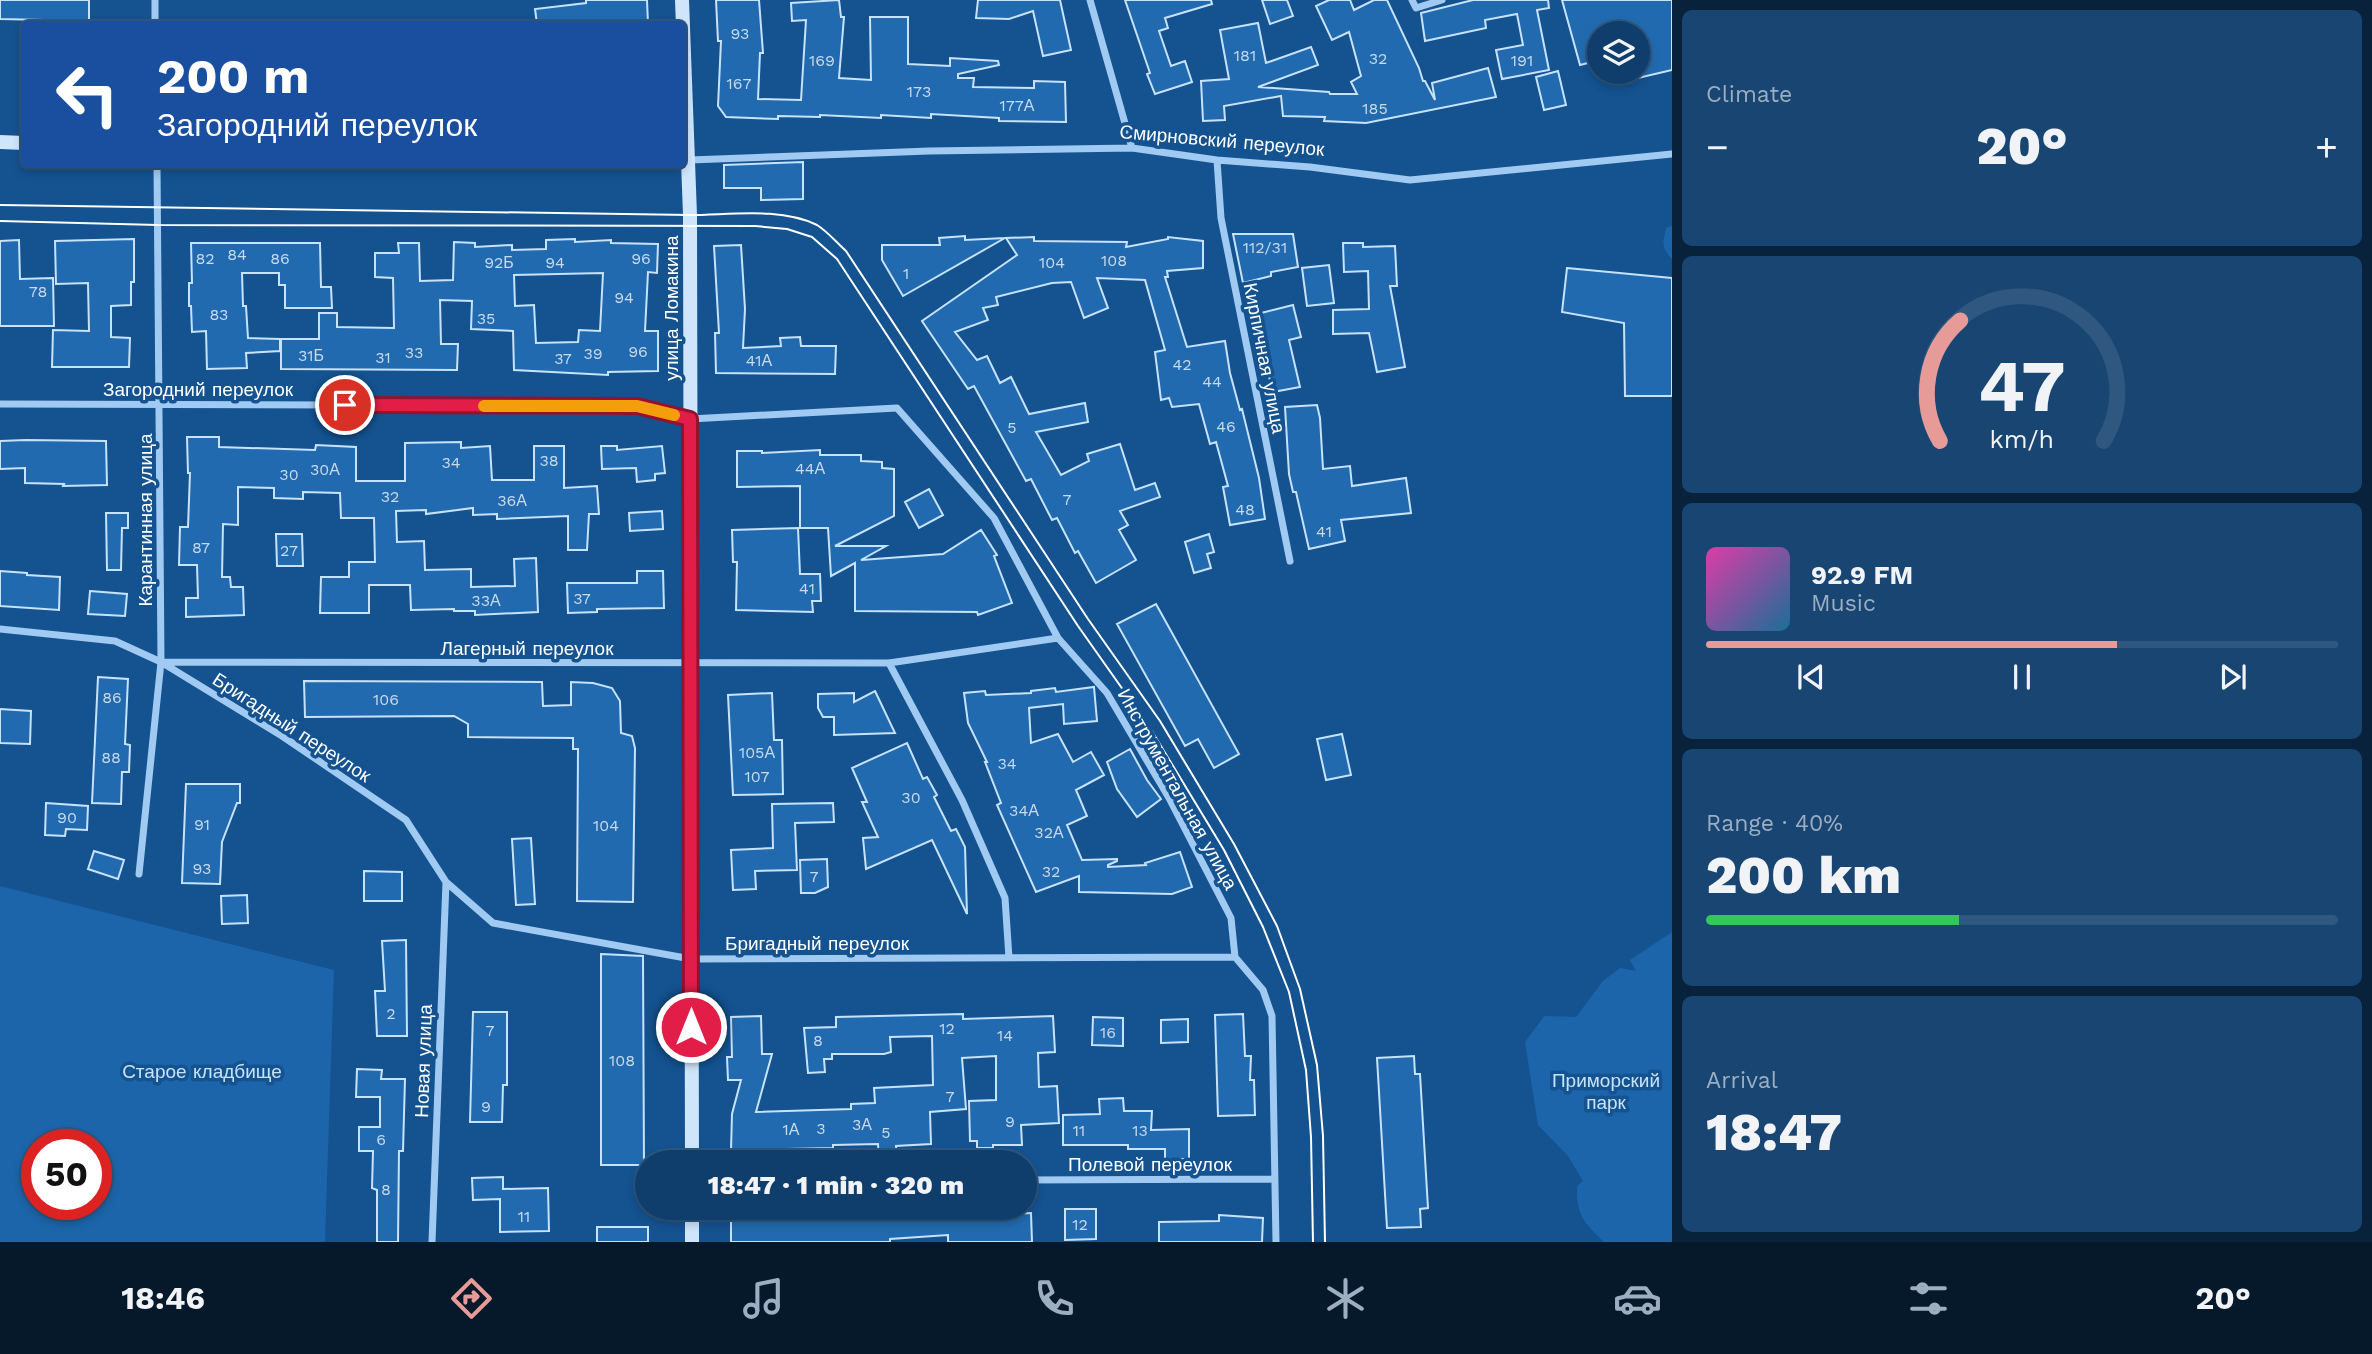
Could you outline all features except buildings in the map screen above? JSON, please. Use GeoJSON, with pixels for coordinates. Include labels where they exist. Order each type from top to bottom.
{"type":"FeatureCollection","features":[{"type":"Feature","properties":{"kind":"main road","name":"улица Ломакина"},"geometry":{"type":"LineString","coordinates":[[682,0],[683,21]]}},
{"type":"Feature","properties":{"kind":"main road"},"geometry":{"type":"LineString","coordinates":[[0,142],[21,142]]}},
{"type":"Feature","properties":{"kind":"main road","name":"улица Ломакина"},"geometry":{"type":"LineString","coordinates":[[686,159],[690,419],[692,1150]]}},
{"type":"Feature","properties":{"kind":"main road"},"geometry":{"type":"LineString","coordinates":[[692,1220],[692,1242]]}},
{"type":"Feature","properties":{"kind":"street"},"geometry":{"type":"LineString","coordinates":[[155,0],[155,21]]}},
{"type":"Feature","properties":{"kind":"street"},"geometry":{"type":"LineString","coordinates":[[1090,0],[1132,148]]}},
{"type":"Feature","properties":{"kind":"street"},"geometry":{"type":"LineString","coordinates":[[1412,0],[1416,8],[1441,0]]}},
{"type":"Feature","properties":{"kind":"street","name":"Смирновский переулок"},"geometry":{"type":"LineString","coordinates":[[686,159],[1132,148],[1217,160],[1310,167],[1410,180],[1672,154]]}},
{"type":"Feature","properties":{"kind":"street","name":"Кирпичная улица"},"geometry":{"type":"LineString","coordinates":[[1217,160],[1221,218],[1290,561]]}},
{"type":"Feature","properties":{"kind":"street","name":"Карантинная улица"},"geometry":{"type":"LineString","coordinates":[[139,874],[161,662],[157,168]]}},
{"type":"Feature","properties":{"kind":"street","name":"Загородний переулок"},"geometry":{"type":"LineString","coordinates":[[0,404],[637,406],[690,419],[897,408]]}},
{"type":"Feature","properties":{"kind":"street","name":"Инструментальная улица"},"geometry":{"type":"LineString","coordinates":[[897,408],[994,518],[1058,638],[1107,693],[1168,798],[1231,918],[1236,957]]}},
{"type":"Feature","properties":{"kind":"street","name":"Лагерный переулок"},"geometry":{"type":"LineString","coordinates":[[0,629],[115,641],[161,662],[889,663],[1058,638]]}},
{"type":"Feature","properties":{"kind":"street","name":"Бригадный переулок"},"geometry":{"type":"LineString","coordinates":[[161,662],[282,736],[406,820],[446,882],[493,923],[691,959],[1236,957]]}},
{"type":"Feature","properties":{"kind":"street"},"geometry":{"type":"LineString","coordinates":[[889,663],[962,800],[1005,898],[1009,958]]}},
{"type":"Feature","properties":{"kind":"street","name":"Новая улица"},"geometry":{"type":"LineString","coordinates":[[432,1242],[446,882]]}},
{"type":"Feature","properties":{"kind":"street"},"geometry":{"type":"LineString","coordinates":[[1236,957],[1264,990],[1272,1016],[1276,1242]]}},
{"type":"Feature","properties":{"kind":"street","name":"Полевой переулок"},"geometry":{"type":"LineString","coordinates":[[1037,1180],[1275,1180]]}},
{"type":"Feature","properties":{"kind":"green space"},"geometry":{"type":"Polygon","coordinates":[[[1672,226],[1672,259],[1664,248],[1663,240],[1667,227],[1672,226]]]}},
{"type":"Feature","properties":{"kind":"green space","name":"Старое кладбище"},"geometry":{"type":"Polygon","coordinates":[[[0,886],[334,970],[325,1242],[0,1242],[0,886]]]}},
{"type":"Feature","properties":{"kind":"green space","name":"Приморский парк"},"geometry":{"type":"Polygon","coordinates":[[[1672,932],[1672,1242],[1604,1242],[1586,1224],[1580,1211],[1577,1186],[1583,1181],[1568,1156],[1538,1125],[1525,1042],[1544,1016],[1576,1017],[1603,981],[1620,968],[1636,971],[1630,960],[1672,932]]]}},
{"type":"Feature","properties":{"kind":"tram line"},"geometry":{"type":"LineString","coordinates":[[0,205],[690,215],[755,213],[803,219],[821,228],[846,251],[1088,619],[1160,721],[1234,844],[1277,926],[1300,989],[1317,1065],[1323,1136],[1325,1242]]}},
{"type":"Feature","properties":{"kind":"tram line"},"geometry":{"type":"LineString","coordinates":[[0,221],[158,225],[755,226],[787,229],[812,237],[837,259],[1078,626],[1150,728],[1224,850],[1263,927],[1289,992],[1306,1070],[1311,1137],[1313,1242]]}},
{"type":"Feature","properties":{"kind":"slow traffic"},"geometry":{"type":"LineString","coordinates":[[484,406],[637,406],[674,415]]}},
{"type":"Feature","properties":{"kind":"route"},"geometry":{"type":"LineString","coordinates":[[345,405],[637,406],[690,419],[691,1027]]}}]}
